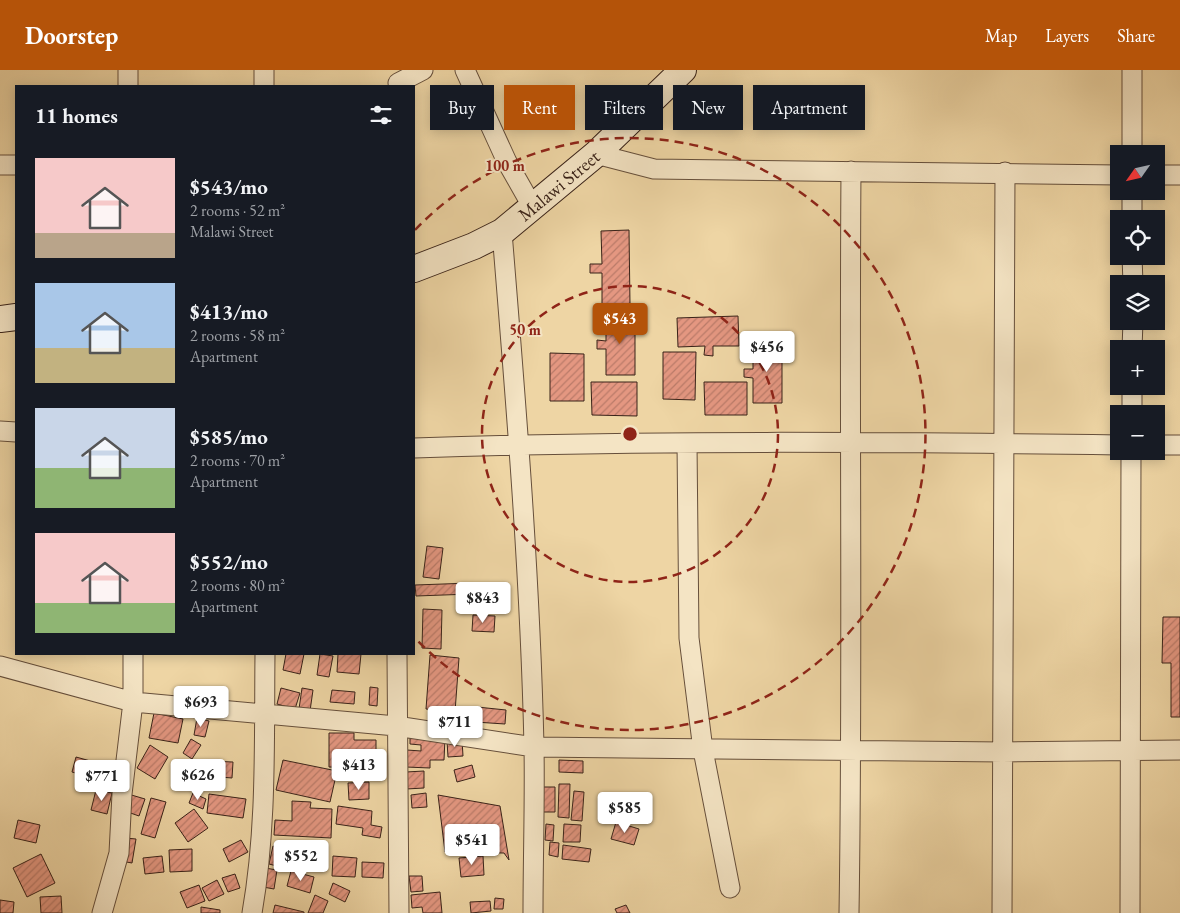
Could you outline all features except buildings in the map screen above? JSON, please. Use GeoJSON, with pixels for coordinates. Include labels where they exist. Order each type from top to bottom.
{"type":"FeatureCollection","features":[{"type":"Feature","properties":{"kind":"street"},"geometry":{"type":"LineString","coordinates":[[128,70],[128,85]]}},
{"type":"Feature","properties":{"kind":"street"},"geometry":{"type":"LineString","coordinates":[[264,70],[264,85]]}},
{"type":"Feature","properties":{"kind":"street"},"geometry":{"type":"LineString","coordinates":[[398,80],[423,70]]}},
{"type":"Feature","properties":{"kind":"street"},"geometry":{"type":"LineString","coordinates":[[465,70],[508,162],[532,206]]}},
{"type":"Feature","properties":{"kind":"street","name":"Malawi Street"},"geometry":{"type":"LineString","coordinates":[[415,269],[474,246],[502,232],[596,154],[683,70]]}},
{"type":"Feature","properties":{"kind":"street"},"geometry":{"type":"LineString","coordinates":[[1132,70],[1132,145]]}},
{"type":"Feature","properties":{"kind":"street"},"geometry":{"type":"LineString","coordinates":[[596,154],[654,169],[1110,175]]}},
{"type":"Feature","properties":{"kind":"street"},"geometry":{"type":"LineString","coordinates":[[0,164],[15,165]]}},
{"type":"Feature","properties":{"kind":"street"},"geometry":{"type":"LineString","coordinates":[[849,913],[852,750],[849,442],[851,171]]}},
{"type":"Feature","properties":{"kind":"street"},"geometry":{"type":"LineString","coordinates":[[1002,913],[1006,172]]}},
{"type":"Feature","properties":{"kind":"street"},"geometry":{"type":"LineString","coordinates":[[1165,175],[1180,175]]}},
{"type":"Feature","properties":{"kind":"street"},"geometry":{"type":"LineString","coordinates":[[502,232],[519,444],[534,747],[533,913]]}},
{"type":"Feature","properties":{"kind":"street"},"geometry":{"type":"LineString","coordinates":[[0,319],[15,318]]}},
{"type":"Feature","properties":{"kind":"street"},"geometry":{"type":"LineString","coordinates":[[0,432],[15,432]]}},
{"type":"Feature","properties":{"kind":"street"},"geometry":{"type":"LineString","coordinates":[[415,448],[519,444],[849,442],[1110,445]]}},
{"type":"Feature","properties":{"kind":"street"},"geometry":{"type":"LineString","coordinates":[[687,443],[689,638],[703,750],[730,888]]}},
{"type":"Feature","properties":{"kind":"street"},"geometry":{"type":"LineString","coordinates":[[1165,445],[1180,445]]}},
{"type":"Feature","properties":{"kind":"street"},"geometry":{"type":"LineString","coordinates":[[1130,913],[1131,460]]}},
{"type":"Feature","properties":{"kind":"street"},"geometry":{"type":"LineString","coordinates":[[102,913],[118,853],[132,702],[133,655]]}},
{"type":"Feature","properties":{"kind":"street"},"geometry":{"type":"LineString","coordinates":[[252,913],[260,838],[265,713],[265,655]]}},
{"type":"Feature","properties":{"kind":"street"},"geometry":{"type":"LineString","coordinates":[[396,655],[399,913]]}},
{"type":"Feature","properties":{"kind":"street"},"geometry":{"type":"LineString","coordinates":[[0,666],[132,702],[396,726],[534,747],[1002,752],[1180,750]]}}]}
